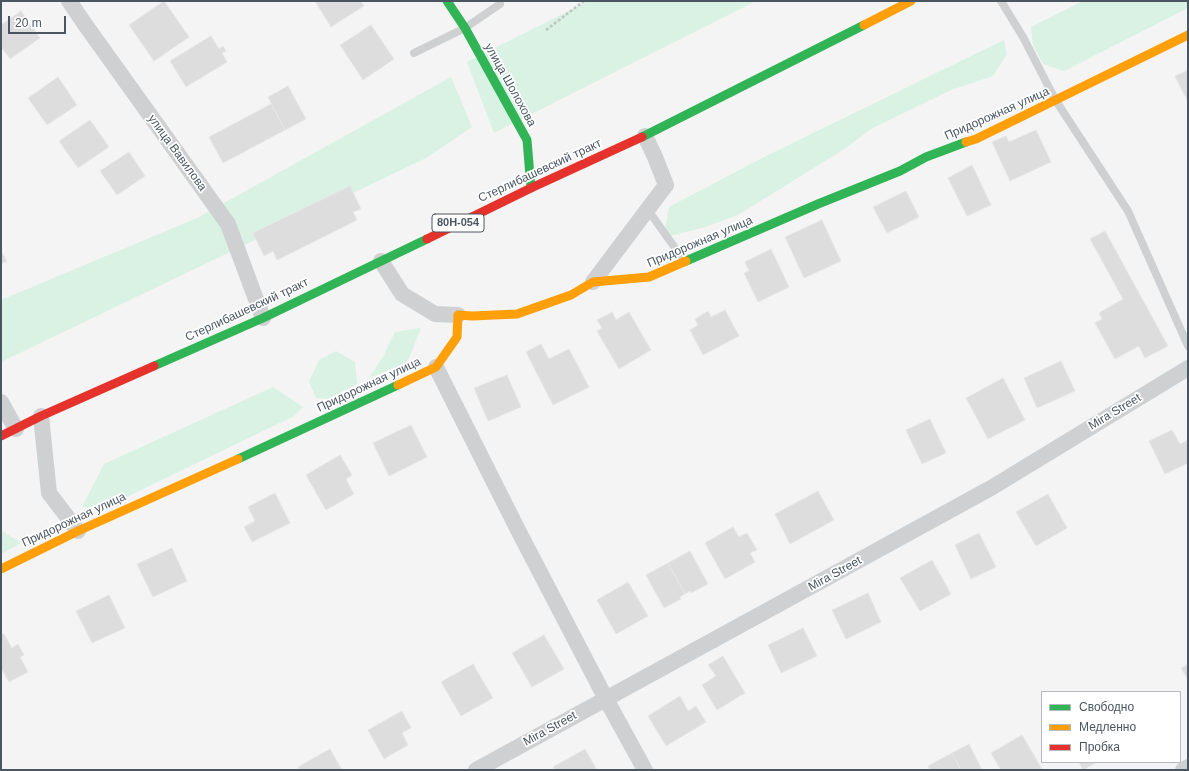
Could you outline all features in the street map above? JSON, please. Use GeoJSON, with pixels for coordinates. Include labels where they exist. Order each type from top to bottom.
{"type":"FeatureCollection","features":[{"type":"Feature","properties":{"kind":"street","name":"улица Вавилова"},"geometry":{"type":"LineString","coordinates":[[69,1],[88,30],[228,224],[263,318]]}},
{"type":"Feature","properties":{"kind":"street","name":"улица Шолохова"},"geometry":{"type":"LineString","coordinates":[[447,1],[465,28],[527,140],[531,188]]}},
{"type":"Feature","properties":{"kind":"street","name":"Стерлибашевский тракт"},"geometry":{"type":"LineString","coordinates":[[1,436],[41,416],[263,318],[531,188],[644,136],[911,1]]}},
{"type":"Feature","properties":{"kind":"street","name":"Придорожная улица"},"geometry":{"type":"LineString","coordinates":[[1,569],[78,531],[217,469],[436,367],[457,337],[458,315],[472,316],[517,314],[571,295],[593,282],[650,277],[818,204],[900,171],[926,157],[976,139],[1188,35]]}},
{"type":"Feature","properties":{"kind":"street"},"geometry":{"type":"LineString","coordinates":[[593,282],[666,185],[655,157],[644,136]]}},
{"type":"Feature","properties":{"kind":"street"},"geometry":{"type":"LineString","coordinates":[[381,261],[402,294],[435,314],[458,315]]}},
{"type":"Feature","properties":{"kind":"street"},"geometry":{"type":"LineString","coordinates":[[436,367],[519,532],[606,699],[645,770]]}},
{"type":"Feature","properties":{"kind":"street","name":"Mira Street"},"geometry":{"type":"LineString","coordinates":[[476,770],[991,488],[1188,368]]}},
{"type":"Feature","properties":{"kind":"street"},"geometry":{"type":"LineString","coordinates":[[1,402],[16,429]]}},
{"type":"Feature","properties":{"kind":"street"},"geometry":{"type":"LineString","coordinates":[[41,416],[49,493],[78,531]]}},
{"type":"Feature","properties":{"kind":"street"},"geometry":{"type":"LineString","coordinates":[[1183,770],[1188,767]]}},
{"type":"Feature","properties":{"kind":"lane"},"geometry":{"type":"LineString","coordinates":[[1001,1],[1023,37],[1056,100],[1128,211],[1188,346]]}},
{"type":"Feature","properties":{"kind":"lane"},"geometry":{"type":"LineString","coordinates":[[414,53],[465,28],[500,4]]}},
{"type":"Feature","properties":{"kind":"lane"},"geometry":{"type":"LineString","coordinates":[[648,210],[685,262]]}},
{"type":"Feature","properties":{"kind":"path"},"geometry":{"type":"LineString","coordinates":[[546,30],[584,1]]}},
{"type":"Feature","properties":{"kind":"green space"},"geometry":{"type":"Polygon","coordinates":[[[589,1],[756,1],[494,133],[467,62],[589,1]]]}},
{"type":"Feature","properties":{"kind":"green space"},"geometry":{"type":"Polygon","coordinates":[[[1083,1],[1188,1],[1188,8],[1064,71],[1043,64],[1033,45],[1031,27],[1083,1]]]}},
{"type":"Feature","properties":{"kind":"green space"},"geometry":{"type":"Polygon","coordinates":[[[1004,40],[1007,54],[993,76],[951,90],[871,129],[846,148],[738,215],[705,227],[663,238],[669,207],[766,156],[1004,40]]]}},
{"type":"Feature","properties":{"kind":"green space"},"geometry":{"type":"Polygon","coordinates":[[[451,77],[472,127],[426,158],[1,362],[1,300],[197,218],[451,77]]]}},
{"type":"Feature","properties":{"kind":"green space"},"geometry":{"type":"Polygon","coordinates":[[[421,328],[407,363],[369,378],[384,355],[395,332],[421,328]]]}},
{"type":"Feature","properties":{"kind":"green space"},"geometry":{"type":"Polygon","coordinates":[[[336,351],[355,362],[357,384],[328,399],[316,398],[309,382],[319,360],[336,351]]]}},
{"type":"Feature","properties":{"kind":"green space"},"geometry":{"type":"Polygon","coordinates":[[[273,387],[303,407],[294,416],[104,508],[82,507],[104,464],[273,387]]]}},
{"type":"Feature","properties":{"kind":"green space"},"geometry":{"type":"Polygon","coordinates":[[[1,530],[21,543],[1,554],[1,530]]]}},
{"type":"Feature","properties":{"kind":"building"},"geometry":{"type":"Polygon","coordinates":[[[164,1],[189,37],[154,61],[129,25],[164,1]]]}},
{"type":"Feature","properties":{"kind":"building"},"geometry":{"type":"Polygon","coordinates":[[[315,1],[361,1],[364,6],[331,27],[315,1]]]}},
{"type":"Feature","properties":{"kind":"building"},"geometry":{"type":"Polygon","coordinates":[[[21,11],[40,38],[10,59],[1,47],[1,25],[21,11]]]}},
{"type":"Feature","properties":{"kind":"building"},"geometry":{"type":"Polygon","coordinates":[[[371,25],[394,59],[363,80],[340,45],[371,25]]]}},
{"type":"Feature","properties":{"kind":"building"},"geometry":{"type":"Polygon","coordinates":[[[211,36],[219,49],[223,46],[226,51],[222,53],[227,62],[186,87],[170,61],[211,36]]]}},
{"type":"Feature","properties":{"kind":"building"},"geometry":{"type":"Polygon","coordinates":[[[1188,70],[1188,102],[1175,76],[1188,70]]]}},
{"type":"Feature","properties":{"kind":"building"},"geometry":{"type":"Polygon","coordinates":[[[58,77],[77,105],[47,125],[28,98],[58,77]]]}},
{"type":"Feature","properties":{"kind":"building"},"geometry":{"type":"Polygon","coordinates":[[[288,86],[306,119],[285,130],[268,97],[288,86]]]}},
{"type":"Feature","properties":{"kind":"building"},"geometry":{"type":"Polygon","coordinates":[[[271,104],[285,130],[223,163],[209,137],[271,104]]]}},
{"type":"Feature","properties":{"kind":"building"},"geometry":{"type":"Polygon","coordinates":[[[90,120],[109,147],[78,168],[59,141],[90,120]]]}},
{"type":"Feature","properties":{"kind":"building"},"geometry":{"type":"Polygon","coordinates":[[[1036,130],[1051,162],[1010,181],[992,142],[1006,136],[1009,142],[1036,130]]]}},
{"type":"Feature","properties":{"kind":"building"},"geometry":{"type":"Polygon","coordinates":[[[129,152],[145,176],[117,195],[100,171],[129,152]]]}},
{"type":"Feature","properties":{"kind":"building"},"geometry":{"type":"Polygon","coordinates":[[[972,165],[991,205],[967,216],[948,178],[972,165]]]}},
{"type":"Feature","properties":{"kind":"building"},"geometry":{"type":"Polygon","coordinates":[[[350,186],[361,209],[353,212],[357,220],[277,260],[273,251],[264,256],[253,233],[350,186]]]}},
{"type":"Feature","properties":{"kind":"building"},"geometry":{"type":"Polygon","coordinates":[[[906,191],[919,217],[887,233],[873,207],[906,191]]]}},
{"type":"Feature","properties":{"kind":"building"},"geometry":{"type":"Polygon","coordinates":[[[822,220],[841,261],[804,278],[785,237],[822,220]]]}},
{"type":"Feature","properties":{"kind":"building"},"geometry":{"type":"Polygon","coordinates":[[[1105,231],[1168,346],[1145,358],[1139,346],[1115,359],[1095,323],[1102,319],[1099,313],[1123,299],[1090,239],[1105,231]]]}},
{"type":"Feature","properties":{"kind":"building"},"geometry":{"type":"Polygon","coordinates":[[[771,249],[789,287],[758,302],[744,273],[749,271],[745,262],[771,249]]]}},
{"type":"Feature","properties":{"kind":"building"},"geometry":{"type":"Polygon","coordinates":[[[1,251],[7,261],[1,264],[1,251]]]}},
{"type":"Feature","properties":{"kind":"building"},"geometry":{"type":"Polygon","coordinates":[[[725,310],[739,336],[703,355],[690,330],[698,325],[695,319],[708,311],[711,317],[725,310]]]}},
{"type":"Feature","properties":{"kind":"building"},"geometry":{"type":"Polygon","coordinates":[[[612,312],[616,320],[629,312],[651,350],[619,369],[597,331],[602,328],[597,320],[612,312]]]}},
{"type":"Feature","properties":{"kind":"building"},"geometry":{"type":"Polygon","coordinates":[[[541,344],[549,359],[569,349],[589,387],[553,405],[526,352],[541,344]]]}},
{"type":"Feature","properties":{"kind":"building"},"geometry":{"type":"Polygon","coordinates":[[[1061,361],[1075,391],[1037,408],[1024,378],[1061,361]]]}},
{"type":"Feature","properties":{"kind":"building"},"geometry":{"type":"Polygon","coordinates":[[[507,375],[521,407],[488,421],[474,388],[507,375]]]}},
{"type":"Feature","properties":{"kind":"building"},"geometry":{"type":"Polygon","coordinates":[[[1003,378],[1025,420],[988,439],[966,398],[1003,378]]]}},
{"type":"Feature","properties":{"kind":"building"},"geometry":{"type":"Polygon","coordinates":[[[930,419],[946,453],[922,464],[906,430],[930,419]]]}},
{"type":"Feature","properties":{"kind":"building"},"geometry":{"type":"Polygon","coordinates":[[[411,425],[427,457],[389,476],[373,443],[411,425]]]}},
{"type":"Feature","properties":{"kind":"building"},"geometry":{"type":"Polygon","coordinates":[[[1172,430],[1180,444],[1188,440],[1188,463],[1165,474],[1149,441],[1172,430]]]}},
{"type":"Feature","properties":{"kind":"building"},"geometry":{"type":"Polygon","coordinates":[[[340,455],[352,475],[346,479],[354,494],[326,510],[306,475],[340,455]]]}},
{"type":"Feature","properties":{"kind":"building"},"geometry":{"type":"Polygon","coordinates":[[[818,491],[834,520],[790,544],[775,514],[818,491]]]}},
{"type":"Feature","properties":{"kind":"building"},"geometry":{"type":"Polygon","coordinates":[[[275,493],[290,523],[252,542],[244,527],[255,521],[248,507],[275,493]]]}},
{"type":"Feature","properties":{"kind":"building"},"geometry":{"type":"Polygon","coordinates":[[[1048,494],[1067,528],[1036,546],[1016,512],[1048,494]]]}},
{"type":"Feature","properties":{"kind":"building"},"geometry":{"type":"Polygon","coordinates":[[[733,527],[739,537],[747,533],[757,550],[750,553],[755,562],[725,579],[705,543],[733,527]]]}},
{"type":"Feature","properties":{"kind":"building"},"geometry":{"type":"Polygon","coordinates":[[[979,533],[996,567],[971,579],[955,545],[979,533]]]}},
{"type":"Feature","properties":{"kind":"building"},"geometry":{"type":"Polygon","coordinates":[[[172,548],[187,581],[153,597],[137,564],[172,548]]]}},
{"type":"Feature","properties":{"kind":"building"},"geometry":{"type":"Polygon","coordinates":[[[690,551],[708,584],[691,593],[690,591],[685,594],[668,563],[690,551]]]}},
{"type":"Feature","properties":{"kind":"building"},"geometry":{"type":"Polygon","coordinates":[[[932,560],[951,594],[920,611],[900,578],[932,560]]]}},
{"type":"Feature","properties":{"kind":"building"},"geometry":{"type":"Polygon","coordinates":[[[668,563],[685,594],[680,597],[681,599],[664,608],[646,575],[668,563]]]}},
{"type":"Feature","properties":{"kind":"building"},"geometry":{"type":"Polygon","coordinates":[[[628,582],[648,616],[616,634],[597,600],[628,582]]]}},
{"type":"Feature","properties":{"kind":"building"},"geometry":{"type":"Polygon","coordinates":[[[868,593],[881,622],[846,639],[832,610],[868,593]]]}},
{"type":"Feature","properties":{"kind":"building"},"geometry":{"type":"Polygon","coordinates":[[[109,595],[125,628],[92,643],[76,611],[109,595]]]}},
{"type":"Feature","properties":{"kind":"building"},"geometry":{"type":"Polygon","coordinates":[[[803,628],[817,656],[781,673],[768,645],[803,628]]]}},
{"type":"Feature","properties":{"kind":"building"},"geometry":{"type":"Polygon","coordinates":[[[4,634],[12,648],[18,644],[24,655],[20,657],[28,672],[9,682],[1,668],[1,635],[4,634]]]}},
{"type":"Feature","properties":{"kind":"building"},"geometry":{"type":"Polygon","coordinates":[[[544,635],[564,669],[532,687],[512,653],[544,635]]]}},
{"type":"Feature","properties":{"kind":"building"},"geometry":{"type":"Polygon","coordinates":[[[723,656],[745,693],[717,710],[702,685],[716,676],[708,665],[723,656]]]}},
{"type":"Feature","properties":{"kind":"building"},"geometry":{"type":"Polygon","coordinates":[[[473,664],[493,698],[461,716],[441,682],[473,664]]]}},
{"type":"Feature","properties":{"kind":"building"},"geometry":{"type":"Polygon","coordinates":[[[1188,664],[1188,680],[1181,668],[1188,664]]]}},
{"type":"Feature","properties":{"kind":"building"},"geometry":{"type":"Polygon","coordinates":[[[680,696],[688,711],[696,706],[706,722],[666,746],[648,716],[680,696]]]}},
{"type":"Feature","properties":{"kind":"building"},"geometry":{"type":"Polygon","coordinates":[[[402,711],[411,728],[402,733],[408,745],[384,759],[368,730],[402,711]]]}},
{"type":"Feature","properties":{"kind":"building"},"geometry":{"type":"Polygon","coordinates":[[[1022,735],[1042,769],[1001,770],[991,753],[1022,735]]]}},
{"type":"Feature","properties":{"kind":"building"},"geometry":{"type":"Polygon","coordinates":[[[969,744],[982,770],[961,770],[952,753],[969,744]]]}},
{"type":"Feature","properties":{"kind":"building"},"geometry":{"type":"Polygon","coordinates":[[[330,749],[342,770],[300,770],[298,767],[330,749]]]}},
{"type":"Feature","properties":{"kind":"building"},"geometry":{"type":"Polygon","coordinates":[[[585,749],[597,770],[555,770],[553,767],[585,749]]]}},
{"type":"Feature","properties":{"kind":"building"},"geometry":{"type":"Polygon","coordinates":[[[952,753],[961,770],[930,770],[928,766],[952,753]]]}},
{"type":"Feature","properties":{"kind":"building"},"geometry":{"type":"Polygon","coordinates":[[[1080,763],[1095,763],[1083,770],[1080,763]]]}},
{"type":"Feature","properties":{"kind":"traffic: fast"},"geometry":{"type":"LineString","coordinates":[[447,1],[465,28],[527,140],[531,188]]}},
{"type":"Feature","properties":{"kind":"traffic: fast"},"geometry":{"type":"LineString","coordinates":[[642,137],[864,25]]}},
{"type":"Feature","properties":{"kind":"traffic: fast"},"geometry":{"type":"LineString","coordinates":[[686,261],[818,204],[900,171],[926,157],[966,142]]}},
{"type":"Feature","properties":{"kind":"traffic: fast"},"geometry":{"type":"LineString","coordinates":[[154,366],[263,318],[427,239]]}},
{"type":"Feature","properties":{"kind":"traffic: fast"},"geometry":{"type":"LineString","coordinates":[[238,459],[398,385]]}},
{"type":"Feature","properties":{"kind":"traffic: slow"},"geometry":{"type":"LineString","coordinates":[[864,25],[911,1]]}},
{"type":"Feature","properties":{"kind":"traffic: slow"},"geometry":{"type":"LineString","coordinates":[[966,142],[976,139],[1188,35]]}},
{"type":"Feature","properties":{"kind":"traffic: slow"},"geometry":{"type":"LineString","coordinates":[[398,385],[436,367],[457,337],[458,315],[472,316],[517,314],[571,295],[593,282],[649,277],[686,261]]}},
{"type":"Feature","properties":{"kind":"traffic: slow"},"geometry":{"type":"LineString","coordinates":[[1,569],[78,531],[238,459]]}},
{"type":"Feature","properties":{"kind":"traffic: jam"},"geometry":{"type":"LineString","coordinates":[[427,239],[531,188],[642,137]]}},
{"type":"Feature","properties":{"kind":"traffic: jam"},"geometry":{"type":"LineString","coordinates":[[1,436],[41,416],[154,366]]}}]}
